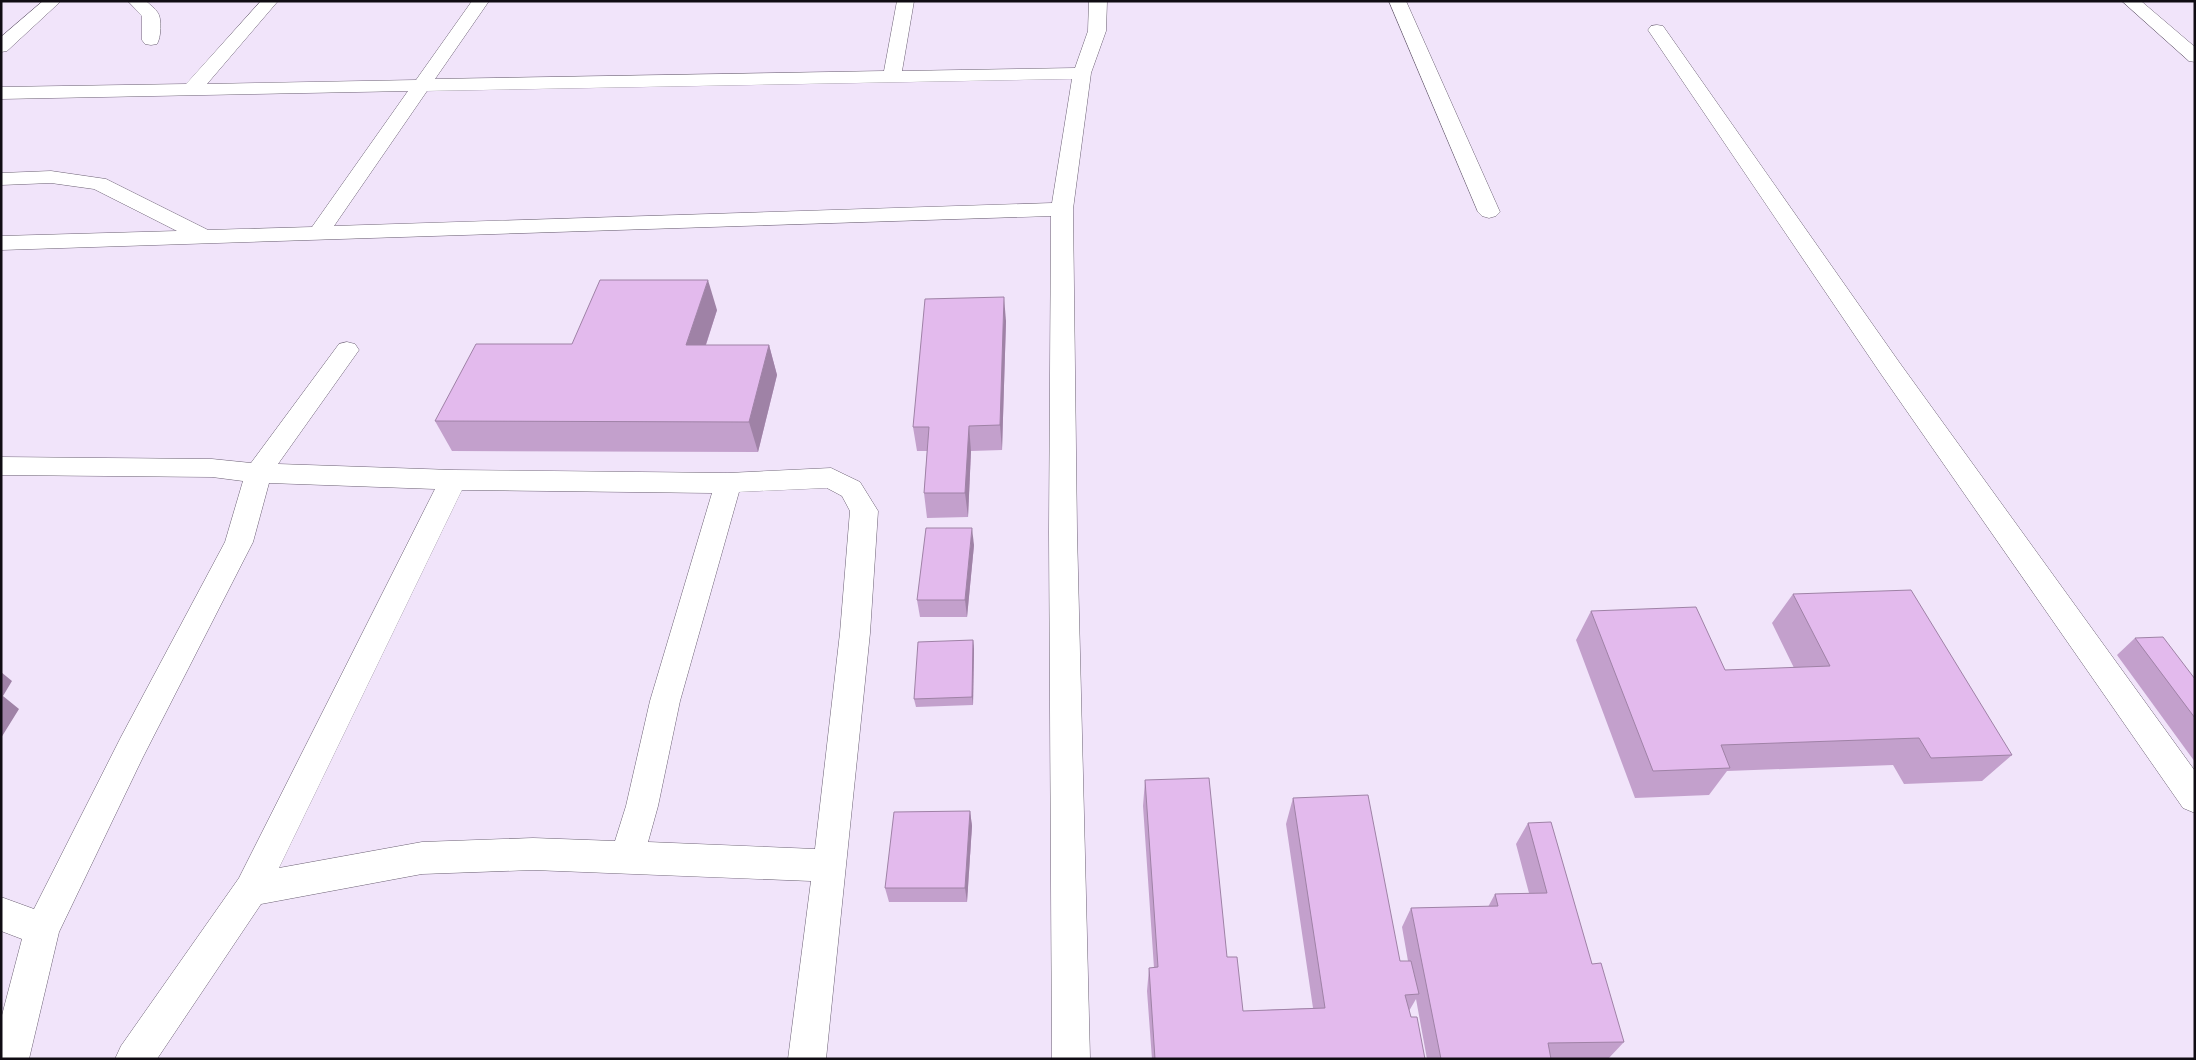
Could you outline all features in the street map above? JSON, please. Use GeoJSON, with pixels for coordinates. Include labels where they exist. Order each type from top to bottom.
{"type":"FeatureCollection","features":[{"type":"Feature","properties":{"kind":"street"},"geometry":{"type":"LineString","coordinates":[[1,47],[53,1]]}},
{"type":"Feature","properties":{"kind":"street"},"geometry":{"type":"LineString","coordinates":[[136,1],[151,15],[151,40]]}},
{"type":"Feature","properties":{"kind":"street"},"geometry":{"type":"LineString","coordinates":[[192,89],[270,1]]}},
{"type":"Feature","properties":{"kind":"street"},"geometry":{"type":"LineString","coordinates":[[319,232],[480,1]]}},
{"type":"Feature","properties":{"kind":"street"},"geometry":{"type":"LineString","coordinates":[[892,76],[906,1]]}},
{"type":"Feature","properties":{"kind":"street"},"geometry":{"type":"LineString","coordinates":[[1071,1059],[1063,532],[1062,209],[1082,72],[1097,31],[1098,1]]}},
{"type":"Feature","properties":{"kind":"street"},"geometry":{"type":"LineString","coordinates":[[1397,1],[1489,212]]}},
{"type":"Feature","properties":{"kind":"street"},"geometry":{"type":"LineString","coordinates":[[2130,1],[2195,57]]}},
{"type":"Feature","properties":{"kind":"street"},"geometry":{"type":"LineString","coordinates":[[1657,30],[1890,368],[2195,798]]}},
{"type":"Feature","properties":{"kind":"street"},"geometry":{"type":"LineString","coordinates":[[1,93],[1082,72]]}},
{"type":"Feature","properties":{"kind":"street"},"geometry":{"type":"LineString","coordinates":[[1,179],[51,177],[99,183],[202,235]]}},
{"type":"Feature","properties":{"kind":"street"},"geometry":{"type":"LineString","coordinates":[[1,242],[1062,209]]}},
{"type":"Feature","properties":{"kind":"street"},"geometry":{"type":"LineString","coordinates":[[10,1059],[42,929],[136,739],[239,542],[258,473],[347,350]]}},
{"type":"Feature","properties":{"kind":"street"},"geometry":{"type":"LineString","coordinates":[[1,466],[212,468],[258,473],[453,480],[728,483],[831,478],[851,489],[864,511],[855,633],[830,866],[806,1059]]}},
{"type":"Feature","properties":{"kind":"street"},"geometry":{"type":"LineString","coordinates":[[134,1059],[251,890],[453,480]]}},
{"type":"Feature","properties":{"kind":"street"},"geometry":{"type":"LineString","coordinates":[[627,857],[642,806],[665,700],[728,483]]}},
{"type":"Feature","properties":{"kind":"street"},"geometry":{"type":"LineString","coordinates":[[251,890],[422,858],[533,854],[830,866]]}},
{"type":"Feature","properties":{"kind":"street"},"geometry":{"type":"LineString","coordinates":[[1,914],[42,929]]}},
{"type":"Feature","properties":{"kind":"building"},"geometry":{"type":"Polygon","coordinates":[[[600,280],[708,280],[686,345],[769,345],[749,422],[435,421],[476,344],[572,344],[600,280]]]}},
{"type":"Feature","properties":{"kind":"building"},"geometry":{"type":"Polygon","coordinates":[[[1004,297],[1000,425],[969,426],[965,493],[924,493],[929,427],[913,427],[925,299],[1004,297]]]}},
{"type":"Feature","properties":{"kind":"building"},"geometry":{"type":"Polygon","coordinates":[[[926,528],[972,528],[965,600],[917,600],[926,528]]]}},
{"type":"Feature","properties":{"kind":"building"},"geometry":{"type":"Polygon","coordinates":[[[1911,590],[2012,755],[1931,758],[1919,738],[1721,745],[1730,768],[1653,771],[1591,611],[1696,607],[1725,670],[1830,666],[1793,594],[1911,590]]]}},
{"type":"Feature","properties":{"kind":"building"},"geometry":{"type":"Polygon","coordinates":[[[2163,637],[2195,679],[2195,718],[2135,638],[2163,637]]]}},
{"type":"Feature","properties":{"kind":"building"},"geometry":{"type":"Polygon","coordinates":[[[973,640],[972,697],[914,699],[918,642],[973,640]]]}},
{"type":"Feature","properties":{"kind":"building"},"geometry":{"type":"Polygon","coordinates":[[[1209,778],[1227,957],[1237,957],[1243,1011],[1325,1008],[1293,798],[1368,795],[1400,961],[1411,961],[1419,994],[1405,995],[1411,1017],[1417,1017],[1425,1059],[1155,1059],[1149,968],[1158,967],[1145,780],[1209,778]]]}},
{"type":"Feature","properties":{"kind":"building"},"geometry":{"type":"Polygon","coordinates":[[[970,811],[965,888],[885,888],[894,812],[970,811]]]}},
{"type":"Feature","properties":{"kind":"building"},"geometry":{"type":"Polygon","coordinates":[[[1551,822],[1592,964],[1601,963],[1624,1042],[1548,1043],[1551,1059],[1441,1059],[1411,908],[1498,906],[1495,894],[1547,893],[1528,823],[1551,822]]]}}]}
